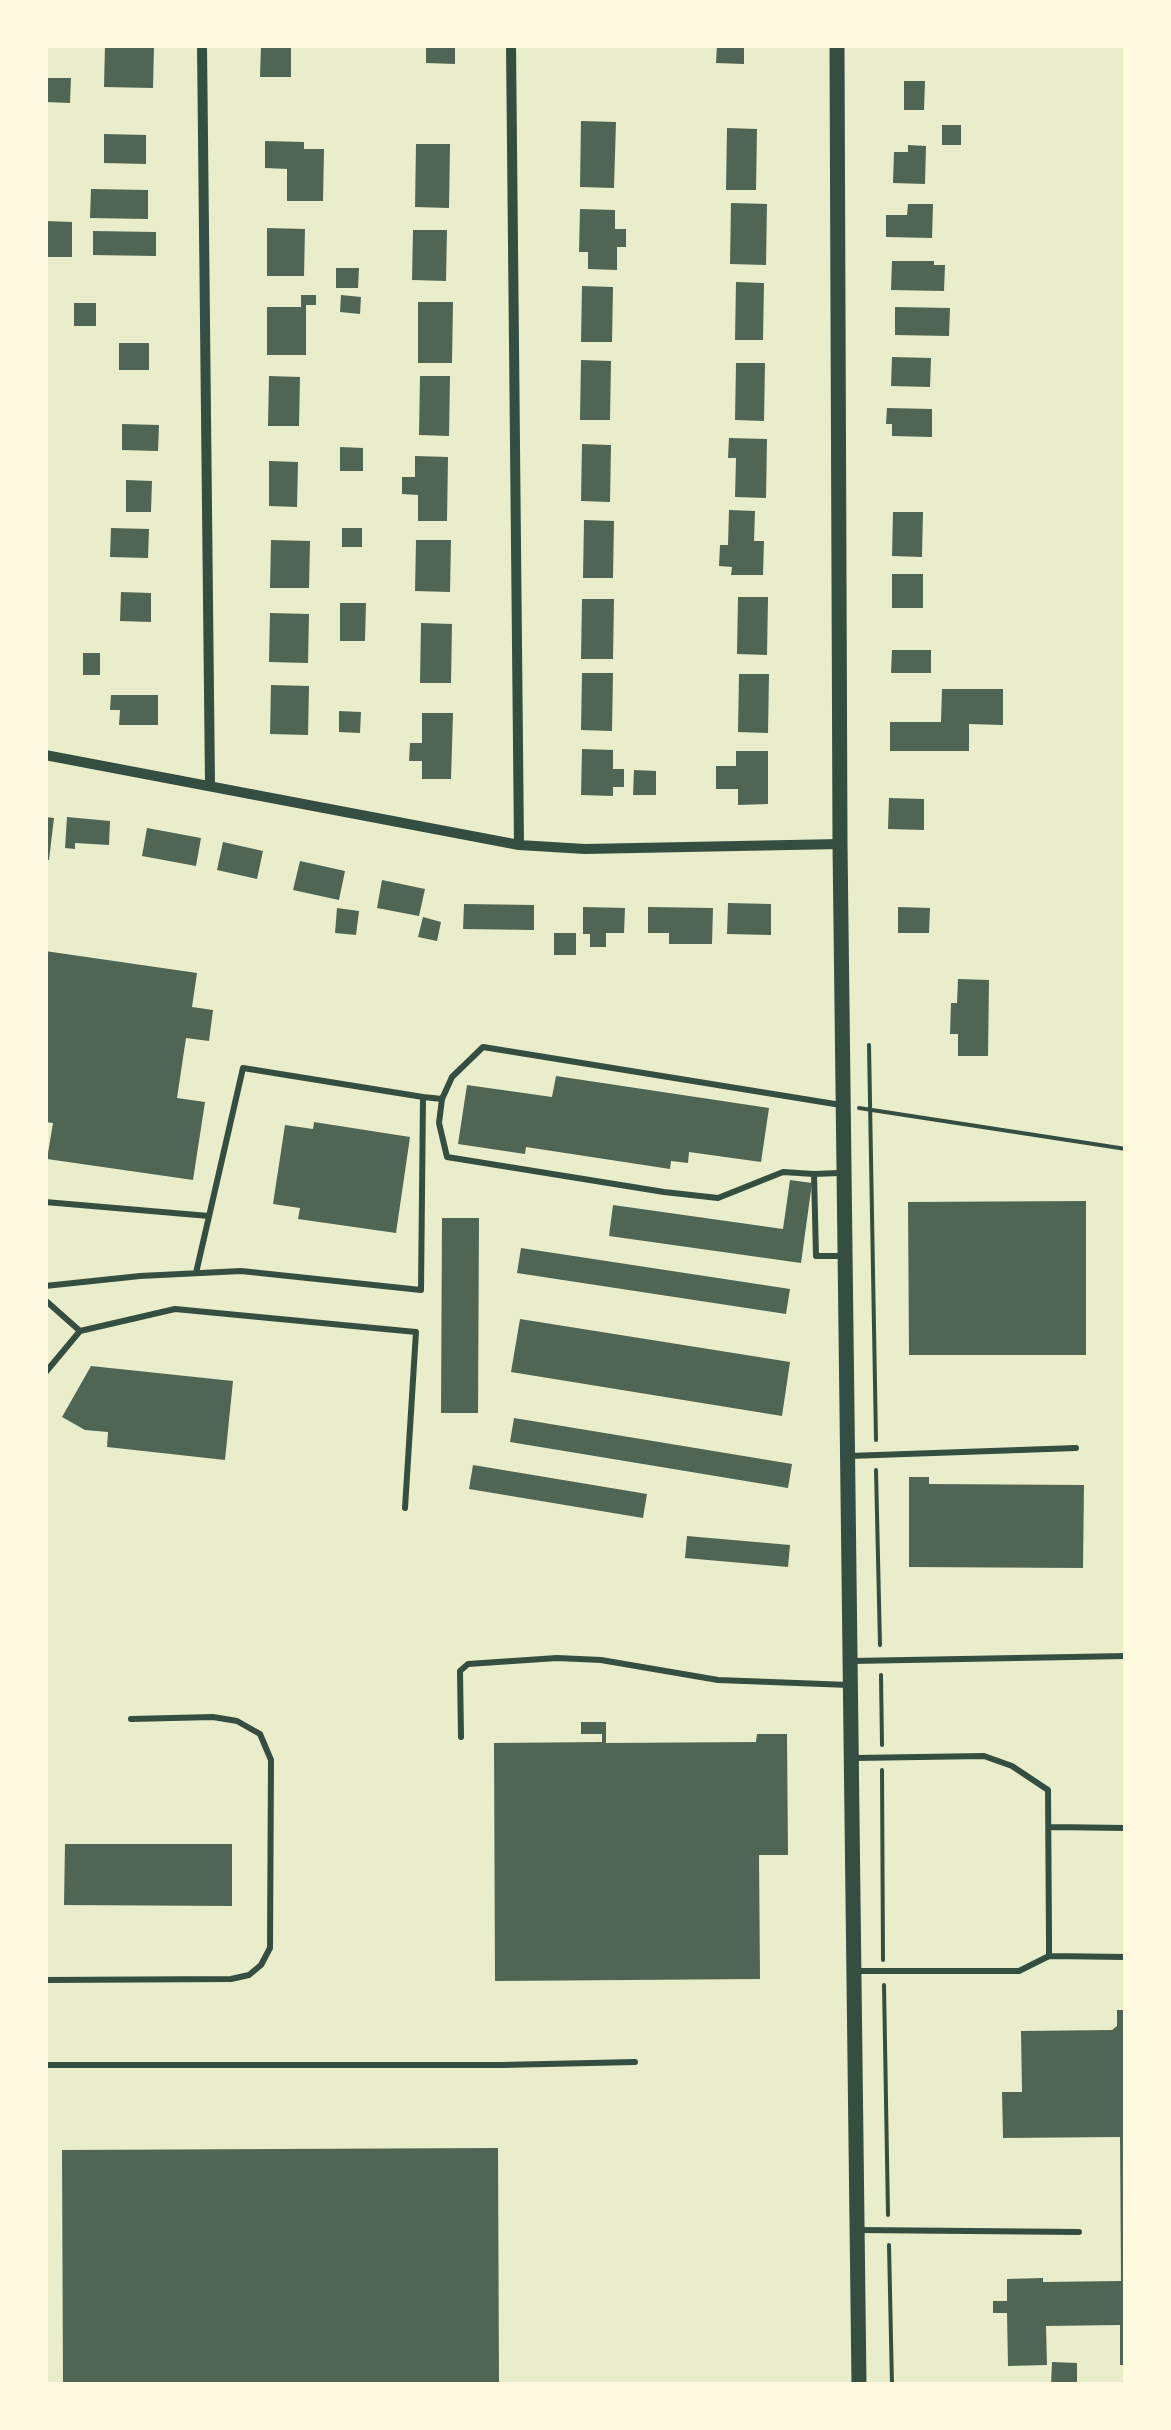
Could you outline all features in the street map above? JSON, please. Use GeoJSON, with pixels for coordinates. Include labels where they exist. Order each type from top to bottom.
{"type":"FeatureCollection","features":[{"type":"Feature","properties":{"kind":"street"},"geometry":{"type":"LineString","coordinates":[[202,45],[210,785]]}},
{"type":"Feature","properties":{"kind":"street"},"geometry":{"type":"LineString","coordinates":[[511,45],[519,845]]}},
{"type":"Feature","properties":{"kind":"street"},"geometry":{"type":"LineString","coordinates":[[837,45],[840,844],[859,2385]]}},
{"type":"Feature","properties":{"kind":"street"},"geometry":{"type":"LineString","coordinates":[[45,755],[519,845],[586,850],[840,844]]}},
{"type":"Feature","properties":{"kind":"lane"},"geometry":{"type":"LineString","coordinates":[[844,1106],[483,1047],[452,1077],[442,1100],[439,1123],[448,1157],[664,1192],[718,1198],[783,1172],[845,1173]]}},
{"type":"Feature","properties":{"kind":"lane"},"geometry":{"type":"LineString","coordinates":[[196,1273],[244,1068],[442,1100]]}},
{"type":"Feature","properties":{"kind":"lane"},"geometry":{"type":"LineString","coordinates":[[45,1286],[241,1271],[420,1290],[423,1097]]}},
{"type":"Feature","properties":{"kind":"lane"},"geometry":{"type":"LineString","coordinates":[[814,1174],[816,1256],[846,1256]]}},
{"type":"Feature","properties":{"kind":"lane"},"geometry":{"type":"LineString","coordinates":[[45,1202],[209,1216]]}},
{"type":"Feature","properties":{"kind":"lane"},"geometry":{"type":"LineString","coordinates":[[45,1300],[80,1331]]}},
{"type":"Feature","properties":{"kind":"lane"},"geometry":{"type":"LineString","coordinates":[[45,1374],[80,1331],[175,1309],[416,1332],[406,1508]]}},
{"type":"Feature","properties":{"kind":"lane"},"geometry":{"type":"LineString","coordinates":[[848,1456],[1076,1448]]}},
{"type":"Feature","properties":{"kind":"lane"},"geometry":{"type":"LineString","coordinates":[[850,1662],[1126,1656]]}},
{"type":"Feature","properties":{"kind":"lane"},"geometry":{"type":"LineString","coordinates":[[462,1737],[460,1671],[468,1664],[572,1658],[718,1680],[850,1685]]}},
{"type":"Feature","properties":{"kind":"lane"},"geometry":{"type":"LineString","coordinates":[[45,1980],[231,1979],[248,1975],[261,1965],[270,1948],[271,1760],[260,1734],[237,1721],[213,1716],[131,1719]]}},
{"type":"Feature","properties":{"kind":"lane"},"geometry":{"type":"LineString","coordinates":[[851,1758],[984,1756],[1012,1766],[1048,1790],[1049,1956]]}},
{"type":"Feature","properties":{"kind":"lane"},"geometry":{"type":"LineString","coordinates":[[1050,1827],[1126,1828]]}},
{"type":"Feature","properties":{"kind":"lane"},"geometry":{"type":"LineString","coordinates":[[853,1971],[1018,1971],[1049,1956],[1126,1957]]}},
{"type":"Feature","properties":{"kind":"lane"},"geometry":{"type":"LineString","coordinates":[[45,2065],[635,2062]]}},
{"type":"Feature","properties":{"kind":"lane"},"geometry":{"type":"LineString","coordinates":[[857,2230],[1079,2232]]}},
{"type":"Feature","properties":{"kind":"path"},"geometry":{"type":"LineString","coordinates":[[870,1046],[872,1109],[1126,1148]]}},
{"type":"Feature","properties":{"kind":"building"},"geometry":{"type":"Polygon","coordinates":[[[105,45],[154,46],[153,88],[104,87],[105,45]]]}},
{"type":"Feature","properties":{"kind":"building"},"geometry":{"type":"Polygon","coordinates":[[[261,45],[291,45],[291,77],[260,77],[261,45]]]}},
{"type":"Feature","properties":{"kind":"building"},"geometry":{"type":"Polygon","coordinates":[[[426,45],[455,45],[455,64],[426,63],[426,45]]]}},
{"type":"Feature","properties":{"kind":"building"},"geometry":{"type":"Polygon","coordinates":[[[717,45],[744,45],[744,64],[716,63],[717,45]]]}},
{"type":"Feature","properties":{"kind":"building"},"geometry":{"type":"Polygon","coordinates":[[[46,78],[71,78],[70,103],[46,102],[46,78]]]}},
{"type":"Feature","properties":{"kind":"building"},"geometry":{"type":"Polygon","coordinates":[[[904,81],[925,81],[924,110],[904,110],[904,81]]]}},
{"type":"Feature","properties":{"kind":"building"},"geometry":{"type":"Polygon","coordinates":[[[581,121],[616,122],[614,188],[580,187],[581,121]]]}},
{"type":"Feature","properties":{"kind":"building"},"geometry":{"type":"Polygon","coordinates":[[[942,125],[961,125],[961,145],[942,145],[942,125]]]}},
{"type":"Feature","properties":{"kind":"building"},"geometry":{"type":"Polygon","coordinates":[[[727,128],[757,129],[756,190],[726,190],[727,128]]]}},
{"type":"Feature","properties":{"kind":"building"},"geometry":{"type":"Polygon","coordinates":[[[104,134],[146,135],[146,164],[104,163],[104,134]]]}},
{"type":"Feature","properties":{"kind":"building"},"geometry":{"type":"Polygon","coordinates":[[[265,141],[304,142],[304,149],[324,149],[323,201],[287,201],[287,169],[265,168],[265,141]]]}},
{"type":"Feature","properties":{"kind":"building"},"geometry":{"type":"Polygon","coordinates":[[[416,144],[450,144],[449,208],[415,207],[416,144]]]}},
{"type":"Feature","properties":{"kind":"building"},"geometry":{"type":"Polygon","coordinates":[[[908,145],[926,146],[925,184],[893,183],[894,152],[908,152],[908,145]]]}},
{"type":"Feature","properties":{"kind":"building"},"geometry":{"type":"Polygon","coordinates":[[[91,189],[148,190],[148,219],[90,218],[91,189]]]}},
{"type":"Feature","properties":{"kind":"building"},"geometry":{"type":"Polygon","coordinates":[[[731,203],[767,204],[766,265],[730,264],[731,203]]]}},
{"type":"Feature","properties":{"kind":"building"},"geometry":{"type":"Polygon","coordinates":[[[908,204],[933,204],[932,238],[886,237],[886,215],[907,215],[908,204]]]}},
{"type":"Feature","properties":{"kind":"building"},"geometry":{"type":"Polygon","coordinates":[[[580,209],[615,210],[615,229],[626,229],[626,247],[617,247],[617,270],[588,269],[588,252],[579,252],[580,209]]]}},
{"type":"Feature","properties":{"kind":"building"},"geometry":{"type":"Polygon","coordinates":[[[46,221],[72,222],[72,257],[46,257],[46,221]]]}},
{"type":"Feature","properties":{"kind":"building"},"geometry":{"type":"Polygon","coordinates":[[[267,228],[305,229],[304,276],[267,276],[267,228]]]}},
{"type":"Feature","properties":{"kind":"building"},"geometry":{"type":"Polygon","coordinates":[[[413,230],[447,230],[446,281],[412,280],[413,230]]]}},
{"type":"Feature","properties":{"kind":"building"},"geometry":{"type":"Polygon","coordinates":[[[93,231],[156,232],[156,256],[93,255],[93,231]]]}},
{"type":"Feature","properties":{"kind":"building"},"geometry":{"type":"Polygon","coordinates":[[[892,261],[934,261],[934,265],[945,265],[944,291],[891,290],[892,261]]]}},
{"type":"Feature","properties":{"kind":"building"},"geometry":{"type":"Polygon","coordinates":[[[336,268],[359,268],[358,288],[336,288],[336,268]]]}},
{"type":"Feature","properties":{"kind":"building"},"geometry":{"type":"Polygon","coordinates":[[[736,282],[764,283],[763,340],[735,340],[736,282]]]}},
{"type":"Feature","properties":{"kind":"building"},"geometry":{"type":"Polygon","coordinates":[[[582,286],[613,287],[612,342],[581,342],[582,286]]]}},
{"type":"Feature","properties":{"kind":"building"},"geometry":{"type":"Polygon","coordinates":[[[301,295],[316,295],[316,305],[306,305],[306,355],[267,355],[267,307],[301,307],[301,295]]]}},
{"type":"Feature","properties":{"kind":"building"},"geometry":{"type":"Polygon","coordinates":[[[341,295],[361,297],[360,314],[340,312],[341,295]]]}},
{"type":"Feature","properties":{"kind":"building"},"geometry":{"type":"Polygon","coordinates":[[[418,302],[453,302],[452,363],[418,363],[418,302]]]}},
{"type":"Feature","properties":{"kind":"building"},"geometry":{"type":"Polygon","coordinates":[[[74,303],[96,303],[96,326],[74,326],[74,303]]]}},
{"type":"Feature","properties":{"kind":"building"},"geometry":{"type":"Polygon","coordinates":[[[895,307],[950,308],[949,336],[895,335],[895,307]]]}},
{"type":"Feature","properties":{"kind":"building"},"geometry":{"type":"Polygon","coordinates":[[[119,343],[149,343],[149,370],[119,370],[119,343]]]}},
{"type":"Feature","properties":{"kind":"building"},"geometry":{"type":"Polygon","coordinates":[[[892,357],[931,358],[930,387],[891,386],[892,357]]]}},
{"type":"Feature","properties":{"kind":"building"},"geometry":{"type":"Polygon","coordinates":[[[581,360],[611,361],[610,420],[580,420],[581,360]]]}},
{"type":"Feature","properties":{"kind":"building"},"geometry":{"type":"Polygon","coordinates":[[[736,363],[765,363],[764,421],[735,420],[736,363]]]}},
{"type":"Feature","properties":{"kind":"building"},"geometry":{"type":"Polygon","coordinates":[[[269,376],[300,377],[299,426],[268,426],[269,376]]]}},
{"type":"Feature","properties":{"kind":"building"},"geometry":{"type":"Polygon","coordinates":[[[420,376],[450,376],[449,436],[419,435],[420,376]]]}},
{"type":"Feature","properties":{"kind":"building"},"geometry":{"type":"Polygon","coordinates":[[[887,408],[932,409],[932,437],[892,436],[892,424],[886,424],[887,408]]]}},
{"type":"Feature","properties":{"kind":"building"},"geometry":{"type":"Polygon","coordinates":[[[122,424],[159,425],[158,451],[122,450],[122,424]]]}},
{"type":"Feature","properties":{"kind":"building"},"geometry":{"type":"Polygon","coordinates":[[[729,438],[767,439],[766,498],[735,497],[736,458],[728,458],[729,438]]]}},
{"type":"Feature","properties":{"kind":"building"},"geometry":{"type":"Polygon","coordinates":[[[582,444],[611,445],[610,502],[581,501],[582,444]]]}},
{"type":"Feature","properties":{"kind":"building"},"geometry":{"type":"Polygon","coordinates":[[[340,447],[363,448],[363,471],[340,471],[340,447]]]}},
{"type":"Feature","properties":{"kind":"building"},"geometry":{"type":"Polygon","coordinates":[[[415,456],[448,457],[447,521],[418,521],[418,495],[402,494],[402,477],[415,477],[415,456]]]}},
{"type":"Feature","properties":{"kind":"building"},"geometry":{"type":"Polygon","coordinates":[[[269,461],[298,462],[297,507],[269,506],[269,461]]]}},
{"type":"Feature","properties":{"kind":"building"},"geometry":{"type":"Polygon","coordinates":[[[126,480],[152,481],[151,512],[126,512],[126,480]]]}},
{"type":"Feature","properties":{"kind":"building"},"geometry":{"type":"Polygon","coordinates":[[[729,510],[755,511],[754,541],[764,541],[763,575],[731,575],[732,567],[719,566],[720,545],[728,545],[729,510]]]}},
{"type":"Feature","properties":{"kind":"building"},"geometry":{"type":"Polygon","coordinates":[[[893,512],[923,512],[922,557],[892,556],[893,512]]]}},
{"type":"Feature","properties":{"kind":"building"},"geometry":{"type":"Polygon","coordinates":[[[584,520],[614,521],[613,578],[583,578],[584,520]]]}},
{"type":"Feature","properties":{"kind":"building"},"geometry":{"type":"Polygon","coordinates":[[[111,528],[149,529],[148,558],[110,557],[111,528]]]}},
{"type":"Feature","properties":{"kind":"building"},"geometry":{"type":"Polygon","coordinates":[[[342,528],[362,528],[362,547],[342,547],[342,528]]]}},
{"type":"Feature","properties":{"kind":"building"},"geometry":{"type":"Polygon","coordinates":[[[271,540],[310,541],[309,588],[270,588],[271,540]]]}},
{"type":"Feature","properties":{"kind":"building"},"geometry":{"type":"Polygon","coordinates":[[[416,540],[451,540],[450,592],[415,591],[416,540]]]}},
{"type":"Feature","properties":{"kind":"building"},"geometry":{"type":"Polygon","coordinates":[[[892,574],[923,574],[923,608],[892,608],[892,574]]]}},
{"type":"Feature","properties":{"kind":"building"},"geometry":{"type":"Polygon","coordinates":[[[121,592],[151,593],[151,622],[120,621],[121,592]]]}},
{"type":"Feature","properties":{"kind":"building"},"geometry":{"type":"Polygon","coordinates":[[[738,597],[768,597],[767,655],[737,654],[738,597]]]}},
{"type":"Feature","properties":{"kind":"building"},"geometry":{"type":"Polygon","coordinates":[[[582,599],[614,599],[613,659],[581,659],[582,599]]]}},
{"type":"Feature","properties":{"kind":"building"},"geometry":{"type":"Polygon","coordinates":[[[340,603],[366,603],[365,641],[340,641],[340,603]]]}},
{"type":"Feature","properties":{"kind":"building"},"geometry":{"type":"Polygon","coordinates":[[[270,613],[309,614],[308,663],[269,662],[270,613]]]}},
{"type":"Feature","properties":{"kind":"building"},"geometry":{"type":"Polygon","coordinates":[[[421,623],[452,624],[451,683],[420,683],[421,623]]]}},
{"type":"Feature","properties":{"kind":"building"},"geometry":{"type":"Polygon","coordinates":[[[892,650],[931,650],[931,673],[891,673],[892,650]]]}},
{"type":"Feature","properties":{"kind":"building"},"geometry":{"type":"Polygon","coordinates":[[[83,653],[100,653],[100,675],[83,675],[83,653]]]}},
{"type":"Feature","properties":{"kind":"building"},"geometry":{"type":"Polygon","coordinates":[[[582,673],[613,673],[612,731],[581,730],[582,673]]]}},
{"type":"Feature","properties":{"kind":"building"},"geometry":{"type":"Polygon","coordinates":[[[739,674],[769,674],[768,733],[738,732],[739,674]]]}},
{"type":"Feature","properties":{"kind":"building"},"geometry":{"type":"Polygon","coordinates":[[[271,685],[309,686],[308,735],[270,734],[271,685]]]}},
{"type":"Feature","properties":{"kind":"building"},"geometry":{"type":"Polygon","coordinates":[[[942,689],[1003,689],[1003,725],[969,724],[969,751],[890,751],[890,722],[941,722],[942,689]]]}},
{"type":"Feature","properties":{"kind":"building"},"geometry":{"type":"Polygon","coordinates":[[[111,695],[158,695],[158,725],[119,725],[120,710],[110,710],[111,695]]]}},
{"type":"Feature","properties":{"kind":"building"},"geometry":{"type":"Polygon","coordinates":[[[339,711],[361,712],[360,733],[339,732],[339,711]]]}},
{"type":"Feature","properties":{"kind":"building"},"geometry":{"type":"Polygon","coordinates":[[[422,713],[453,713],[451,779],[422,779],[422,761],[409,761],[410,743],[422,743],[422,713]]]}},
{"type":"Feature","properties":{"kind":"building"},"geometry":{"type":"Polygon","coordinates":[[[582,749],[613,750],[613,769],[624,769],[624,787],[613,787],[613,796],[581,795],[582,749]]]}},
{"type":"Feature","properties":{"kind":"building"},"geometry":{"type":"Polygon","coordinates":[[[736,751],[768,751],[768,804],[738,805],[738,789],[716,789],[716,766],[736,766],[736,751]]]}},
{"type":"Feature","properties":{"kind":"building"},"geometry":{"type":"Polygon","coordinates":[[[634,770],[656,771],[656,795],[633,795],[634,770]]]}},
{"type":"Feature","properties":{"kind":"building"},"geometry":{"type":"Polygon","coordinates":[[[889,798],[924,799],[924,830],[888,829],[889,798]]]}},
{"type":"Feature","properties":{"kind":"building"},"geometry":{"type":"Polygon","coordinates":[[[45,817],[54,818],[49,860],[45,860],[45,817]]]}},
{"type":"Feature","properties":{"kind":"building"},"geometry":{"type":"Polygon","coordinates":[[[67,817],[110,821],[109,845],[75,843],[75,849],[65,848],[67,817]]]}},
{"type":"Feature","properties":{"kind":"building"},"geometry":{"type":"Polygon","coordinates":[[[147,828],[201,838],[196,866],[142,856],[147,828]]]}},
{"type":"Feature","properties":{"kind":"building"},"geometry":{"type":"Polygon","coordinates":[[[223,842],[263,851],[257,879],[217,870],[223,842]]]}},
{"type":"Feature","properties":{"kind":"building"},"geometry":{"type":"Polygon","coordinates":[[[300,861],[345,871],[339,900],[293,890],[300,861]]]}},
{"type":"Feature","properties":{"kind":"building"},"geometry":{"type":"Polygon","coordinates":[[[382,880],[425,889],[419,916],[377,908],[382,880]]]}},
{"type":"Feature","properties":{"kind":"building"},"geometry":{"type":"Polygon","coordinates":[[[728,903],[771,904],[771,935],[727,934],[728,903]]]}},
{"type":"Feature","properties":{"kind":"building"},"geometry":{"type":"Polygon","coordinates":[[[464,904],[534,905],[534,930],[463,929],[464,904]]]}},
{"type":"Feature","properties":{"kind":"building"},"geometry":{"type":"Polygon","coordinates":[[[583,907],[625,908],[624,933],[606,933],[606,947],[590,947],[590,934],[583,934],[583,907]]]}},
{"type":"Feature","properties":{"kind":"building"},"geometry":{"type":"Polygon","coordinates":[[[648,907],[713,908],[712,944],[669,944],[669,933],[648,933],[648,907]]]}},
{"type":"Feature","properties":{"kind":"building"},"geometry":{"type":"Polygon","coordinates":[[[898,907],[930,908],[929,933],[898,933],[898,907]]]}},
{"type":"Feature","properties":{"kind":"building"},"geometry":{"type":"Polygon","coordinates":[[[337,908],[359,911],[356,935],[335,933],[337,908]]]}},
{"type":"Feature","properties":{"kind":"building"},"geometry":{"type":"Polygon","coordinates":[[[423,917],[441,922],[437,941],[418,937],[423,917]]]}},
{"type":"Feature","properties":{"kind":"building"},"geometry":{"type":"Polygon","coordinates":[[[554,933],[576,933],[576,955],[554,955],[554,933]]]}},
{"type":"Feature","properties":{"kind":"building"},"geometry":{"type":"Polygon","coordinates":[[[45,951],[197,973],[192,1007],[213,1010],[209,1041],[186,1038],[177,1098],[205,1102],[193,1180],[47,1159],[53,1123],[45,1122],[45,951]]]}},
{"type":"Feature","properties":{"kind":"building"},"geometry":{"type":"Polygon","coordinates":[[[958,979],[989,980],[988,1056],[958,1056],[958,1034],[950,1034],[951,1003],[957,1003],[958,979]]]}},
{"type":"Feature","properties":{"kind":"building"},"geometry":{"type":"Polygon","coordinates":[[[556,1076],[769,1108],[761,1162],[689,1152],[688,1163],[671,1161],[670,1169],[526,1147],[525,1154],[458,1144],[467,1085],[552,1097],[556,1076]]]}},
{"type":"Feature","properties":{"kind":"building"},"geometry":{"type":"Polygon","coordinates":[[[314,1122],[410,1137],[396,1233],[298,1219],[300,1208],[273,1204],[285,1125],[313,1129],[314,1122]]]}},
{"type":"Feature","properties":{"kind":"building"},"geometry":{"type":"Polygon","coordinates":[[[790,1180],[812,1183],[801,1263],[609,1236],[613,1205],[783,1229],[790,1180]]]}},
{"type":"Feature","properties":{"kind":"building"},"geometry":{"type":"Polygon","coordinates":[[[1086,1201],[1086,1355],[909,1355],[908,1202],[1086,1201]]]}},
{"type":"Feature","properties":{"kind":"building"},"geometry":{"type":"Polygon","coordinates":[[[442,1218],[479,1218],[478,1413],[441,1413],[442,1218]]]}},
{"type":"Feature","properties":{"kind":"building"},"geometry":{"type":"Polygon","coordinates":[[[521,1248],[790,1289],[786,1314],[517,1273],[521,1248]]]}},
{"type":"Feature","properties":{"kind":"building"},"geometry":{"type":"Polygon","coordinates":[[[520,1319],[790,1362],[782,1416],[511,1372],[520,1319]]]}},
{"type":"Feature","properties":{"kind":"building"},"geometry":{"type":"Polygon","coordinates":[[[91,1366],[233,1381],[225,1460],[107,1447],[108,1432],[85,1430],[62,1417],[91,1366]]]}},
{"type":"Feature","properties":{"kind":"building"},"geometry":{"type":"Polygon","coordinates":[[[514,1418],[792,1464],[788,1488],[510,1442],[514,1418]]]}},
{"type":"Feature","properties":{"kind":"building"},"geometry":{"type":"Polygon","coordinates":[[[473,1465],[647,1494],[643,1518],[469,1489],[473,1465]]]}},
{"type":"Feature","properties":{"kind":"building"},"geometry":{"type":"Polygon","coordinates":[[[909,1477],[929,1477],[929,1484],[1084,1485],[1083,1568],[909,1567],[909,1477]]]}},
{"type":"Feature","properties":{"kind":"building"},"geometry":{"type":"Polygon","coordinates":[[[687,1536],[790,1545],[788,1567],[685,1558],[687,1536]]]}},
{"type":"Feature","properties":{"kind":"building"},"geometry":{"type":"Polygon","coordinates":[[[581,1722],[606,1722],[606,1743],[756,1742],[757,1734],[787,1734],[788,1855],[759,1855],[760,1979],[495,1981],[494,1743],[602,1742],[602,1734],[581,1734],[581,1722]]]}},
{"type":"Feature","properties":{"kind":"building"},"geometry":{"type":"Polygon","coordinates":[[[65,1844],[232,1844],[232,1906],[64,1905],[65,1844]]]}},
{"type":"Feature","properties":{"kind":"building"},"geometry":{"type":"Polygon","coordinates":[[[1117,2010],[1126,2010],[1126,2365],[1120,2365],[1120,2325],[1046,2326],[1047,2365],[1008,2366],[1007,2313],[993,2313],[993,2301],[1007,2301],[1007,2279],[1121,2281],[1120,2137],[1003,2138],[1002,2092],[1022,2092],[1021,2031],[1112,2030],[1117,2026],[1117,2010]]]}},
{"type":"Feature","properties":{"kind":"building"},"geometry":{"type":"Polygon","coordinates":[[[498,2148],[499,2385],[63,2385],[62,2150],[498,2148]]]}},
{"type":"Feature","properties":{"kind":"building"},"geometry":{"type":"Polygon","coordinates":[[[1052,2362],[1077,2363],[1077,2385],[1051,2385],[1052,2362]]]}}]}
